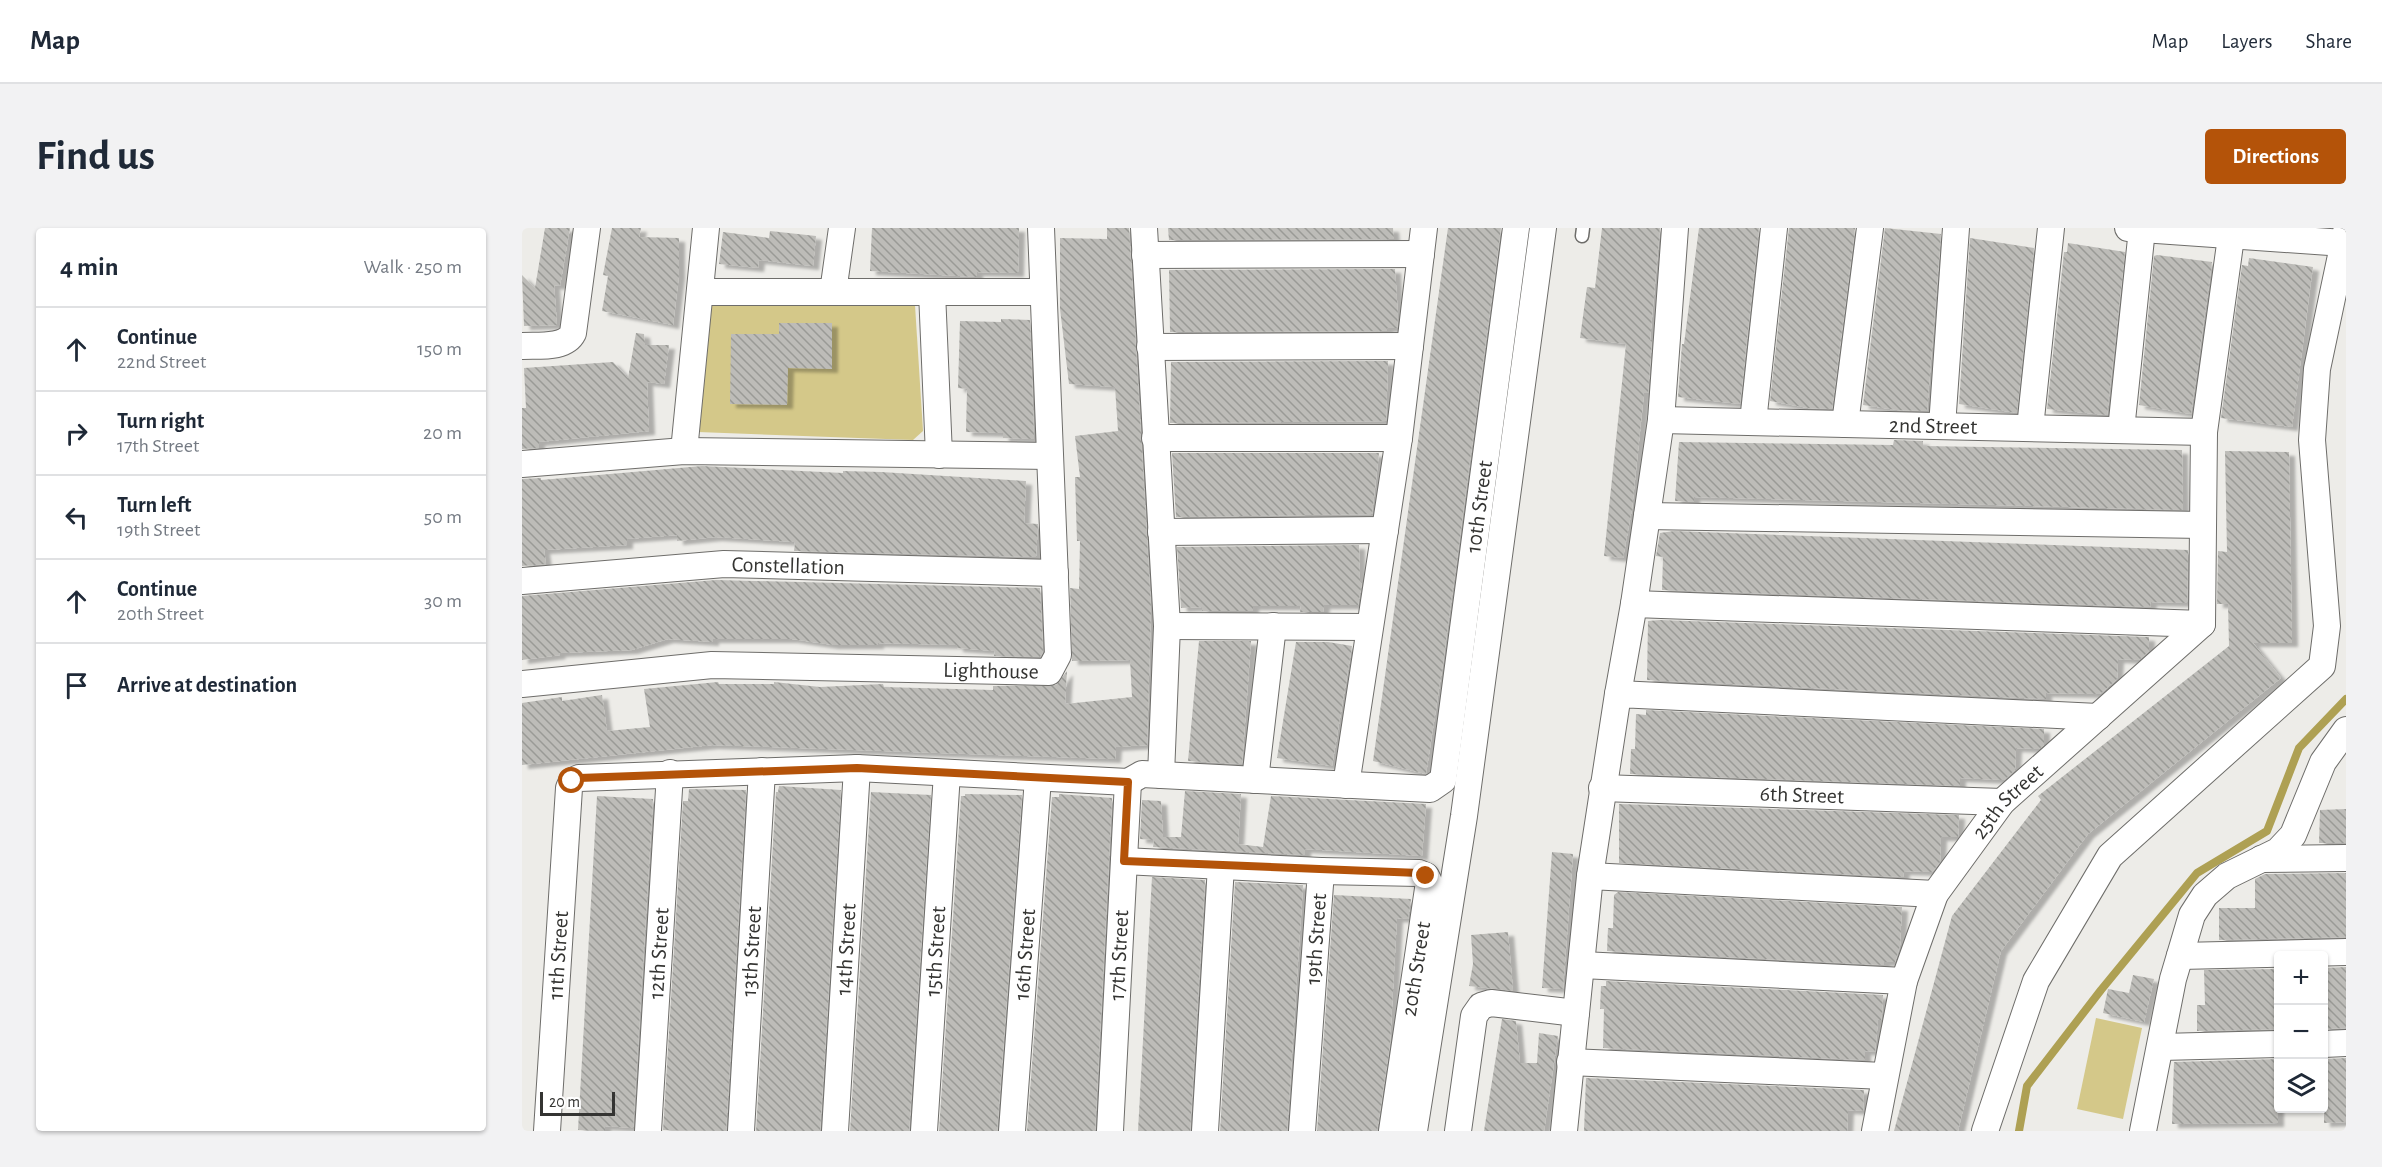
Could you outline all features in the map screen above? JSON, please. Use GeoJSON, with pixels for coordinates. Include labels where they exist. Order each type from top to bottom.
{"type":"FeatureCollection","features":[{"type":"Feature","properties":{"kind":"street"},"geometry":{"type":"LineString","coordinates":[[522,346],[562,344],[570,340],[573,333],[587,228]]}},
{"type":"Feature","properties":{"kind":"street"},"geometry":{"type":"LineString","coordinates":[[684,452],[706,228]]}},
{"type":"Feature","properties":{"kind":"street"},"geometry":{"type":"LineString","coordinates":[[833,292],[842,228]]}},
{"type":"Feature","properties":{"kind":"street","name":"Lighthouse"},"geometry":{"type":"LineString","coordinates":[[522,684],[712,665],[1049,672],[1058,655],[1041,228]]}},
{"type":"Feature","properties":{"kind":"street"},"geometry":{"type":"LineString","coordinates":[[1144,228],[1167,626],[1161,775]]}},
{"type":"Feature","properties":{"kind":"street"},"geometry":{"type":"LineString","coordinates":[[670,773],[857,768],[1128,782],[1142,774],[1346,785],[1399,438],[1424,228]]}},
{"type":"Feature","properties":{"kind":"street","name":"10th Street"},"geometry":{"type":"LineString","coordinates":[[1346,785],[1430,789],[1438,786],[1443,780],[1516,228]]}},
{"type":"Feature","properties":{"kind":"street"},"geometry":{"type":"LineString","coordinates":[[1414,1131],[1464,816],[1543,228]]}},
{"type":"Feature","properties":{"kind":"street"},"geometry":{"type":"LineString","coordinates":[[1564,1131],[1590,876],[1602,788],[1634,603],[1661,420],[1675,228]]}},
{"type":"Feature","properties":{"kind":"street"},"geometry":{"type":"LineString","coordinates":[[1753,422],[1774,228]]}},
{"type":"Feature","properties":{"kind":"street"},"geometry":{"type":"LineString","coordinates":[[1845,424],[1870,228]]}},
{"type":"Feature","properties":{"kind":"street"},"geometry":{"type":"LineString","coordinates":[[1942,426],[1956,228]]}},
{"type":"Feature","properties":{"kind":"street"},"geometry":{"type":"LineString","coordinates":[[2030,428],[2051,228]]}},
{"type":"Feature","properties":{"kind":"street"},"geometry":{"type":"LineString","coordinates":[[1985,1131],[2036,981],[2110,856],[2322,666],[2327,626],[2312,440],[2317,369],[2345,238],[2231,237],[2135,229],[2121,430]]}},
{"type":"Feature","properties":{"kind":"street"},"geometry":{"type":"LineString","coordinates":[[1634,603],[2202,624],[2204,432],[2231,237]]}},
{"type":"Feature","properties":{"kind":"street"},"geometry":{"type":"LineString","coordinates":[[1145,255],[1421,254]]}},
{"type":"Feature","properties":{"kind":"street"},"geometry":{"type":"LineString","coordinates":[[700,292],[1043,292]]}},
{"type":"Feature","properties":{"kind":"street"},"geometry":{"type":"LineString","coordinates":[[932,292],[939,455]]}},
{"type":"Feature","properties":{"kind":"street"},"geometry":{"type":"LineString","coordinates":[[1150,347],[1410,346]]}},
{"type":"Feature","properties":{"kind":"street","name":"2nd Street"},"geometry":{"type":"LineString","coordinates":[[1661,420],[2204,432]]}},
{"type":"Feature","properties":{"kind":"street"},"geometry":{"type":"LineString","coordinates":[[1155,438],[1399,438]]}},
{"type":"Feature","properties":{"kind":"street"},"geometry":{"type":"LineString","coordinates":[[522,464],[684,452],[1049,456]]}},
{"type":"Feature","properties":{"kind":"street"},"geometry":{"type":"LineString","coordinates":[[1647,516],[2203,525]]}},
{"type":"Feature","properties":{"kind":"street"},"geometry":{"type":"LineString","coordinates":[[1161,532],[1385,530]]}},
{"type":"Feature","properties":{"kind":"street","name":"Constellation"},"geometry":{"type":"LineString","coordinates":[[522,581],[724,564],[1056,573]]}},
{"type":"Feature","properties":{"kind":"street","name":"25th Street"},"geometry":{"type":"LineString","coordinates":[[1875,1131],[1904,981],[1935,894],[2002,802],[2202,624]]}},
{"type":"Feature","properties":{"kind":"street"},"geometry":{"type":"LineString","coordinates":[[1167,626],[1369,627]]}},
{"type":"Feature","properties":{"kind":"street"},"geometry":{"type":"LineString","coordinates":[[1256,780],[1273,626]]}},
{"type":"Feature","properties":{"kind":"street"},"geometry":{"type":"LineString","coordinates":[[1618,694],[2098,717]]}},
{"type":"Feature","properties":{"kind":"street"},"geometry":{"type":"LineString","coordinates":[[2143,1131],[2162,1047],[2173,979],[2192,915],[2205,895],[2227,876],[2278,851],[2293,835],[2334,762],[2346,730]]}},
{"type":"Feature","properties":{"kind":"street","name":"14th Street"},"geometry":{"type":"LineString","coordinates":[[835,1131],[857,768]]}},
{"type":"Feature","properties":{"kind":"street","name":"13th Street"},"geometry":{"type":"LineString","coordinates":[[741,1131],[762,771]]}},
{"type":"Feature","properties":{"kind":"street","name":"11th Street"},"geometry":{"type":"LineString","coordinates":[[547,1131],[568,788],[572,781],[579,778],[670,773]]}},
{"type":"Feature","properties":{"kind":"street","name":"12th Street"},"geometry":{"type":"LineString","coordinates":[[648,1131],[670,773]]}},
{"type":"Feature","properties":{"kind":"street","name":"15th Street"},"geometry":{"type":"LineString","coordinates":[[924,1131],[947,773]]}},
{"type":"Feature","properties":{"kind":"street","name":"16th Street"},"geometry":{"type":"LineString","coordinates":[[1012,1131],[1038,778]]}},
{"type":"Feature","properties":{"kind":"street","name":"17th Street"},"geometry":{"type":"LineString","coordinates":[[1110,1131],[1128,782]]}},
{"type":"Feature","properties":{"kind":"street","name":"6th Street"},"geometry":{"type":"LineString","coordinates":[[1602,788],[2002,802]]}},
{"type":"Feature","properties":{"kind":"street"},"geometry":{"type":"LineString","coordinates":[[2261,859],[2346,858]]}},
{"type":"Feature","properties":{"kind":"street","name":"19th Street"},"geometry":{"type":"LineString","coordinates":[[1124,861],[1321,871],[1302,1131]]}},
{"type":"Feature","properties":{"kind":"street"},"geometry":{"type":"LineString","coordinates":[[1205,1131],[1221,866]]}},
{"type":"Feature","properties":{"kind":"street","name":"20th Street"},"geometry":{"type":"LineString","coordinates":[[1321,871],[1419,873],[1426,876],[1429,882],[1392,1131]]}},
{"type":"Feature","properties":{"kind":"street"},"geometry":{"type":"LineString","coordinates":[[1590,876],[1935,894]]}},
{"type":"Feature","properties":{"kind":"street"},"geometry":{"type":"LineString","coordinates":[[2180,956],[2346,952]]}},
{"type":"Feature","properties":{"kind":"street"},"geometry":{"type":"LineString","coordinates":[[1582,965],[1904,981]]}},
{"type":"Feature","properties":{"kind":"street"},"geometry":{"type":"LineString","coordinates":[[1458,1131],[1474,1016],[1480,1006],[1491,1004],[1576,1013]]}},
{"type":"Feature","properties":{"kind":"street"},"geometry":{"type":"LineString","coordinates":[[2328,1044],[2346,1043]]}},
{"type":"Feature","properties":{"kind":"street"},"geometry":{"type":"LineString","coordinates":[[2162,1047],[2274,1044]]}},
{"type":"Feature","properties":{"kind":"street"},"geometry":{"type":"LineString","coordinates":[[1570,1062],[1884,1076]]}},
{"type":"Feature","properties":{"kind":"shaded area"},"geometry":{"type":"Polygon","coordinates":[[[707,302],[915,305],[923,431],[913,440],[698,432],[707,302]]]}},
{"type":"Feature","properties":{"kind":"shaded area"},"geometry":{"type":"Polygon","coordinates":[[[2096,1018],[2142,1028],[2123,1119],[2077,1109],[2096,1018]]]}},
{"type":"Feature","properties":{"kind":"building"},"geometry":{"type":"Polygon","coordinates":[[[545,228],[570,228],[560,286],[554,285],[557,325],[524,326],[522,275],[535,288],[545,228]]]}},
{"type":"Feature","properties":{"kind":"building"},"geometry":{"type":"Polygon","coordinates":[[[612,228],[641,228],[639,237],[679,238],[679,275],[673,325],[602,311],[608,276],[603,275],[612,228]]]}},
{"type":"Feature","properties":{"kind":"building"},"geometry":{"type":"Polygon","coordinates":[[[872,228],[1019,228],[1018,273],[977,272],[977,277],[870,271],[872,228]]]}},
{"type":"Feature","properties":{"kind":"building"},"geometry":{"type":"Polygon","coordinates":[[[1107,228],[1129,228],[1151,608],[1147,745],[1116,747],[1115,759],[712,745],[522,765],[522,703],[562,697],[562,701],[602,695],[607,731],[650,727],[644,689],[718,682],[719,684],[774,684],[774,682],[820,687],[883,684],[884,687],[993,690],[993,686],[1056,685],[1067,671],[1065,704],[1132,697],[1130,660],[1072,661],[1070,588],[1079,589],[1080,541],[1077,541],[1075,477],[1080,477],[1075,436],[1118,431],[1115,387],[1069,384],[1060,309],[1060,238],[1107,239],[1107,228]]]}},
{"type":"Feature","properties":{"kind":"building"},"geometry":{"type":"Polygon","coordinates":[[[1168,228],[1393,228],[1394,239],[1169,240],[1168,228]]]}},
{"type":"Feature","properties":{"kind":"building"},"geometry":{"type":"Polygon","coordinates":[[[1448,228],[1501,228],[1426,774],[1373,761],[1448,228]]]}},
{"type":"Feature","properties":{"kind":"building"},"geometry":{"type":"Polygon","coordinates":[[[1602,228],[1660,228],[1650,340],[1652,340],[1648,393],[1644,393],[1632,509],[1623,558],[1604,556],[1626,344],[1580,338],[1587,287],[1595,288],[1602,228]]]}},
{"type":"Feature","properties":{"kind":"building"},"geometry":{"type":"Polygon","coordinates":[[[1699,228],[1759,228],[1740,404],[1678,397],[1682,344],[1684,344],[1699,228]]]}},
{"type":"Feature","properties":{"kind":"building"},"geometry":{"type":"Polygon","coordinates":[[[1789,228],[1855,228],[1832,409],[1808,408],[1770,401],[1789,228]]]}},
{"type":"Feature","properties":{"kind":"building"},"geometry":{"type":"Polygon","coordinates":[[[1885,228],[1941,234],[1927,411],[1897,410],[1863,405],[1885,228]]]}},
{"type":"Feature","properties":{"kind":"building"},"geometry":{"type":"Polygon","coordinates":[[[770,231],[816,236],[813,266],[759,260],[758,268],[719,264],[723,232],[769,238],[770,231]]]}},
{"type":"Feature","properties":{"kind":"building"},"geometry":{"type":"Polygon","coordinates":[[[1970,238],[2034,248],[2017,413],[1959,404],[1970,238]]]}},
{"type":"Feature","properties":{"kind":"building"},"geometry":{"type":"Polygon","coordinates":[[[2068,243],[2125,252],[2107,415],[2047,409],[2064,252],[2067,252],[2068,243]]]}},
{"type":"Feature","properties":{"kind":"building"},"geometry":{"type":"Polygon","coordinates":[[[2154,256],[2212,262],[2191,414],[2139,405],[2154,256]]]}},
{"type":"Feature","properties":{"kind":"building"},"geometry":{"type":"Polygon","coordinates":[[[2249,258],[2313,267],[2292,427],[2221,418],[2242,265],[2248,266],[2249,258]]]}},
{"type":"Feature","properties":{"kind":"building"},"geometry":{"type":"Polygon","coordinates":[[[1395,269],[1397,328],[1387,328],[1387,331],[1170,332],[1169,270],[1395,269]]]}},
{"type":"Feature","properties":{"kind":"building"},"geometry":{"type":"Polygon","coordinates":[[[1001,319],[1030,320],[1034,439],[1003,438],[1003,433],[966,432],[967,389],[958,388],[960,321],[1001,322],[1001,319]]]}},
{"type":"Feature","properties":{"kind":"building"},"geometry":{"type":"Polygon","coordinates":[[[779,323],[832,323],[832,369],[788,368],[787,405],[730,404],[731,334],[779,334],[779,323]]]}},
{"type":"Feature","properties":{"kind":"building"},"geometry":{"type":"Polygon","coordinates":[[[636,333],[644,334],[645,345],[669,345],[664,384],[647,382],[649,431],[539,442],[539,448],[522,449],[522,408],[526,408],[524,368],[613,362],[628,378],[636,333]]]}},
{"type":"Feature","properties":{"kind":"building"},"geometry":{"type":"Polygon","coordinates":[[[1388,361],[1386,421],[1170,423],[1171,362],[1388,361]]]}},
{"type":"Feature","properties":{"kind":"building"},"geometry":{"type":"Polygon","coordinates":[[[1894,440],[1923,441],[1923,446],[2182,450],[2183,510],[1694,497],[1694,502],[1675,501],[1679,442],[1893,445],[1894,440]]]}},
{"type":"Feature","properties":{"kind":"building"},"geometry":{"type":"Polygon","coordinates":[[[2225,451],[2289,452],[2292,643],[2253,643],[2281,678],[2088,834],[2001,951],[1958,1131],[1894,1131],[1952,916],[2041,800],[2038,796],[2229,646],[2228,604],[2217,604],[2218,551],[2227,552],[2225,451]]]}},
{"type":"Feature","properties":{"kind":"building"},"geometry":{"type":"Polygon","coordinates":[[[1172,453],[1379,453],[1372,514],[1176,517],[1172,453]]]}},
{"type":"Feature","properties":{"kind":"building"},"geometry":{"type":"Polygon","coordinates":[[[702,466],[843,473],[843,471],[881,472],[1026,481],[1024,523],[1038,524],[1036,557],[794,551],[795,542],[716,537],[677,541],[677,535],[627,539],[627,545],[544,550],[546,564],[522,566],[522,479],[541,478],[541,480],[702,466]]]}},
{"type":"Feature","properties":{"kind":"building"},"geometry":{"type":"Polygon","coordinates":[[[1674,531],[2188,550],[2187,603],[2151,602],[2150,607],[1662,590],[1663,557],[1656,556],[1660,533],[1674,531]]]}},
{"type":"Feature","properties":{"kind":"building"},"geometry":{"type":"Polygon","coordinates":[[[1359,545],[1360,582],[1362,582],[1358,605],[1324,605],[1323,612],[1300,612],[1301,606],[1253,606],[1253,611],[1202,611],[1202,607],[1181,608],[1177,547],[1359,545]]]}},
{"type":"Feature","properties":{"kind":"building"},"geometry":{"type":"Polygon","coordinates":[[[716,580],[1040,588],[1043,652],[1040,657],[994,656],[995,651],[957,648],[957,645],[878,643],[878,645],[833,645],[792,639],[713,639],[713,642],[668,639],[632,650],[559,653],[560,655],[522,660],[522,596],[716,580]]]}},
{"type":"Feature","properties":{"kind":"building"},"geometry":{"type":"Polygon","coordinates":[[[1648,621],[2149,637],[2149,651],[2139,660],[2118,659],[2117,679],[2100,694],[2046,693],[2046,699],[1647,680],[1648,621]]]}},
{"type":"Feature","properties":{"kind":"building"},"geometry":{"type":"Polygon","coordinates":[[[1199,641],[1251,641],[1242,764],[1188,761],[1199,641]]]}},
{"type":"Feature","properties":{"kind":"building"},"geometry":{"type":"Polygon","coordinates":[[[1296,642],[1328,642],[1352,646],[1332,766],[1277,758],[1296,642]]]}},
{"type":"Feature","properties":{"kind":"building"},"geometry":{"type":"Polygon","coordinates":[[[1646,710],[2044,729],[2044,745],[2039,749],[2016,748],[2015,770],[2004,780],[1960,778],[1960,786],[1630,774],[1631,749],[1635,749],[1636,714],[1646,715],[1646,710]]]}},
{"type":"Feature","properties":{"kind":"building"},"geometry":{"type":"Polygon","coordinates":[[[779,786],[841,790],[820,1131],[756,1131],[776,792],[779,786]]]}},
{"type":"Feature","properties":{"kind":"building"},"geometry":{"type":"Polygon","coordinates":[[[689,789],[746,790],[726,1131],[663,1130],[683,801],[688,801],[689,789]]]}},
{"type":"Feature","properties":{"kind":"building"},"geometry":{"type":"Polygon","coordinates":[[[1185,791],[1241,794],[1238,844],[1263,847],[1271,796],[1426,804],[1422,856],[1305,849],[1305,855],[1153,847],[1154,840],[1140,839],[1142,800],[1161,801],[1163,837],[1181,837],[1185,791]]]}},
{"type":"Feature","properties":{"kind":"building"},"geometry":{"type":"Polygon","coordinates":[[[871,792],[931,795],[909,1131],[850,1131],[871,792]]]}},
{"type":"Feature","properties":{"kind":"building"},"geometry":{"type":"Polygon","coordinates":[[[965,794],[1022,795],[997,1131],[939,1131],[961,796],[965,794]]]}},
{"type":"Feature","properties":{"kind":"building"},"geometry":{"type":"Polygon","coordinates":[[[1059,794],[1112,798],[1095,1131],[1027,1131],[1052,797],[1059,797],[1059,794]]]}},
{"type":"Feature","properties":{"kind":"building"},"geometry":{"type":"Polygon","coordinates":[[[597,796],[653,799],[633,1128],[605,1126],[605,1131],[578,1130],[597,796]]]}},
{"type":"Feature","properties":{"kind":"building"},"geometry":{"type":"Polygon","coordinates":[[[1619,804],[1959,815],[1958,837],[1941,837],[1940,862],[1932,872],[1904,871],[1903,877],[1619,863],[1619,804]]]}},
{"type":"Feature","properties":{"kind":"building"},"geometry":{"type":"Polygon","coordinates":[[[2346,809],[2346,843],[2319,843],[2320,810],[2346,809]]]}},
{"type":"Feature","properties":{"kind":"building"},"geometry":{"type":"Polygon","coordinates":[[[1552,852],[1573,854],[1563,989],[1542,988],[1552,852]]]}},
{"type":"Feature","properties":{"kind":"building"},"geometry":{"type":"Polygon","coordinates":[[[2346,873],[2346,937],[2219,940],[2219,908],[2255,908],[2255,879],[2265,874],[2346,873]]]}},
{"type":"Feature","properties":{"kind":"building"},"geometry":{"type":"Polygon","coordinates":[[[1152,877],[1205,880],[1190,1131],[1138,1131],[1152,877]]]}},
{"type":"Feature","properties":{"kind":"building"},"geometry":{"type":"Polygon","coordinates":[[[1235,882],[1303,885],[1287,1131],[1220,1131],[1235,882]]]}},
{"type":"Feature","properties":{"kind":"building"},"geometry":{"type":"Polygon","coordinates":[[[1618,892],[1902,907],[1900,946],[1895,962],[1884,962],[1884,965],[1607,951],[1608,928],[1613,928],[1614,895],[1618,892]]]}},
{"type":"Feature","properties":{"kind":"building"},"geometry":{"type":"Polygon","coordinates":[[[1334,895],[1411,899],[1408,919],[1397,918],[1390,1044],[1377,1131],[1317,1131],[1334,895]]]}},
{"type":"Feature","properties":{"kind":"building"},"geometry":{"type":"Polygon","coordinates":[[[1508,932],[1513,991],[1469,986],[1473,964],[1471,935],[1508,932]]]}},
{"type":"Feature","properties":{"kind":"building"},"geometry":{"type":"Polygon","coordinates":[[[2346,967],[2346,1028],[2328,1029],[2328,968],[2346,967]]]}},
{"type":"Feature","properties":{"kind":"building"},"geometry":{"type":"Polygon","coordinates":[[[2274,969],[2274,1029],[2197,1031],[2197,1005],[2205,1005],[2204,970],[2274,969]]]}},
{"type":"Feature","properties":{"kind":"building"},"geometry":{"type":"Polygon","coordinates":[[[2133,975],[2154,979],[2144,1022],[2103,1013],[2108,989],[2129,993],[2133,975]]]}},
{"type":"Feature","properties":{"kind":"building"},"geometry":{"type":"Polygon","coordinates":[[[1606,981],[1883,995],[1875,1052],[1865,1051],[1865,1060],[1603,1048],[1604,1009],[1600,1009],[1601,986],[1606,986],[1606,981]]]}},
{"type":"Feature","properties":{"kind":"building"},"geometry":{"type":"Polygon","coordinates":[[[1502,1019],[1516,1021],[1520,1063],[1537,1063],[1539,1033],[1558,1036],[1544,1131],[1484,1131],[1502,1019]]]}},
{"type":"Feature","properties":{"kind":"building"},"geometry":{"type":"Polygon","coordinates":[[[2346,1058],[2346,1122],[2324,1123],[2324,1113],[2328,1113],[2328,1059],[2346,1058]]]}},
{"type":"Feature","properties":{"kind":"building"},"geometry":{"type":"Polygon","coordinates":[[[2274,1059],[2274,1113],[2278,1113],[2278,1123],[2172,1124],[2174,1062],[2274,1059]]]}},
{"type":"Feature","properties":{"kind":"building"},"geometry":{"type":"Polygon","coordinates":[[[1586,1078],[1864,1090],[1863,1111],[1848,1110],[1847,1131],[1584,1131],[1586,1078]]]}},
{"type":"Feature","properties":{"kind":"waterway"},"geometry":{"type":"LineString","coordinates":[[2019,1131],[2027,1086],[2101,990],[2197,873],[2267,831],[2299,748],[2346,699]]}},
{"type":"Feature","properties":{"kind":"route"},"geometry":{"type":"LineString","coordinates":[[572,781],[579,778],[670,773],[857,768],[1128,782],[1124,861],[1321,871],[1419,873],[1426,876]]}}]}
